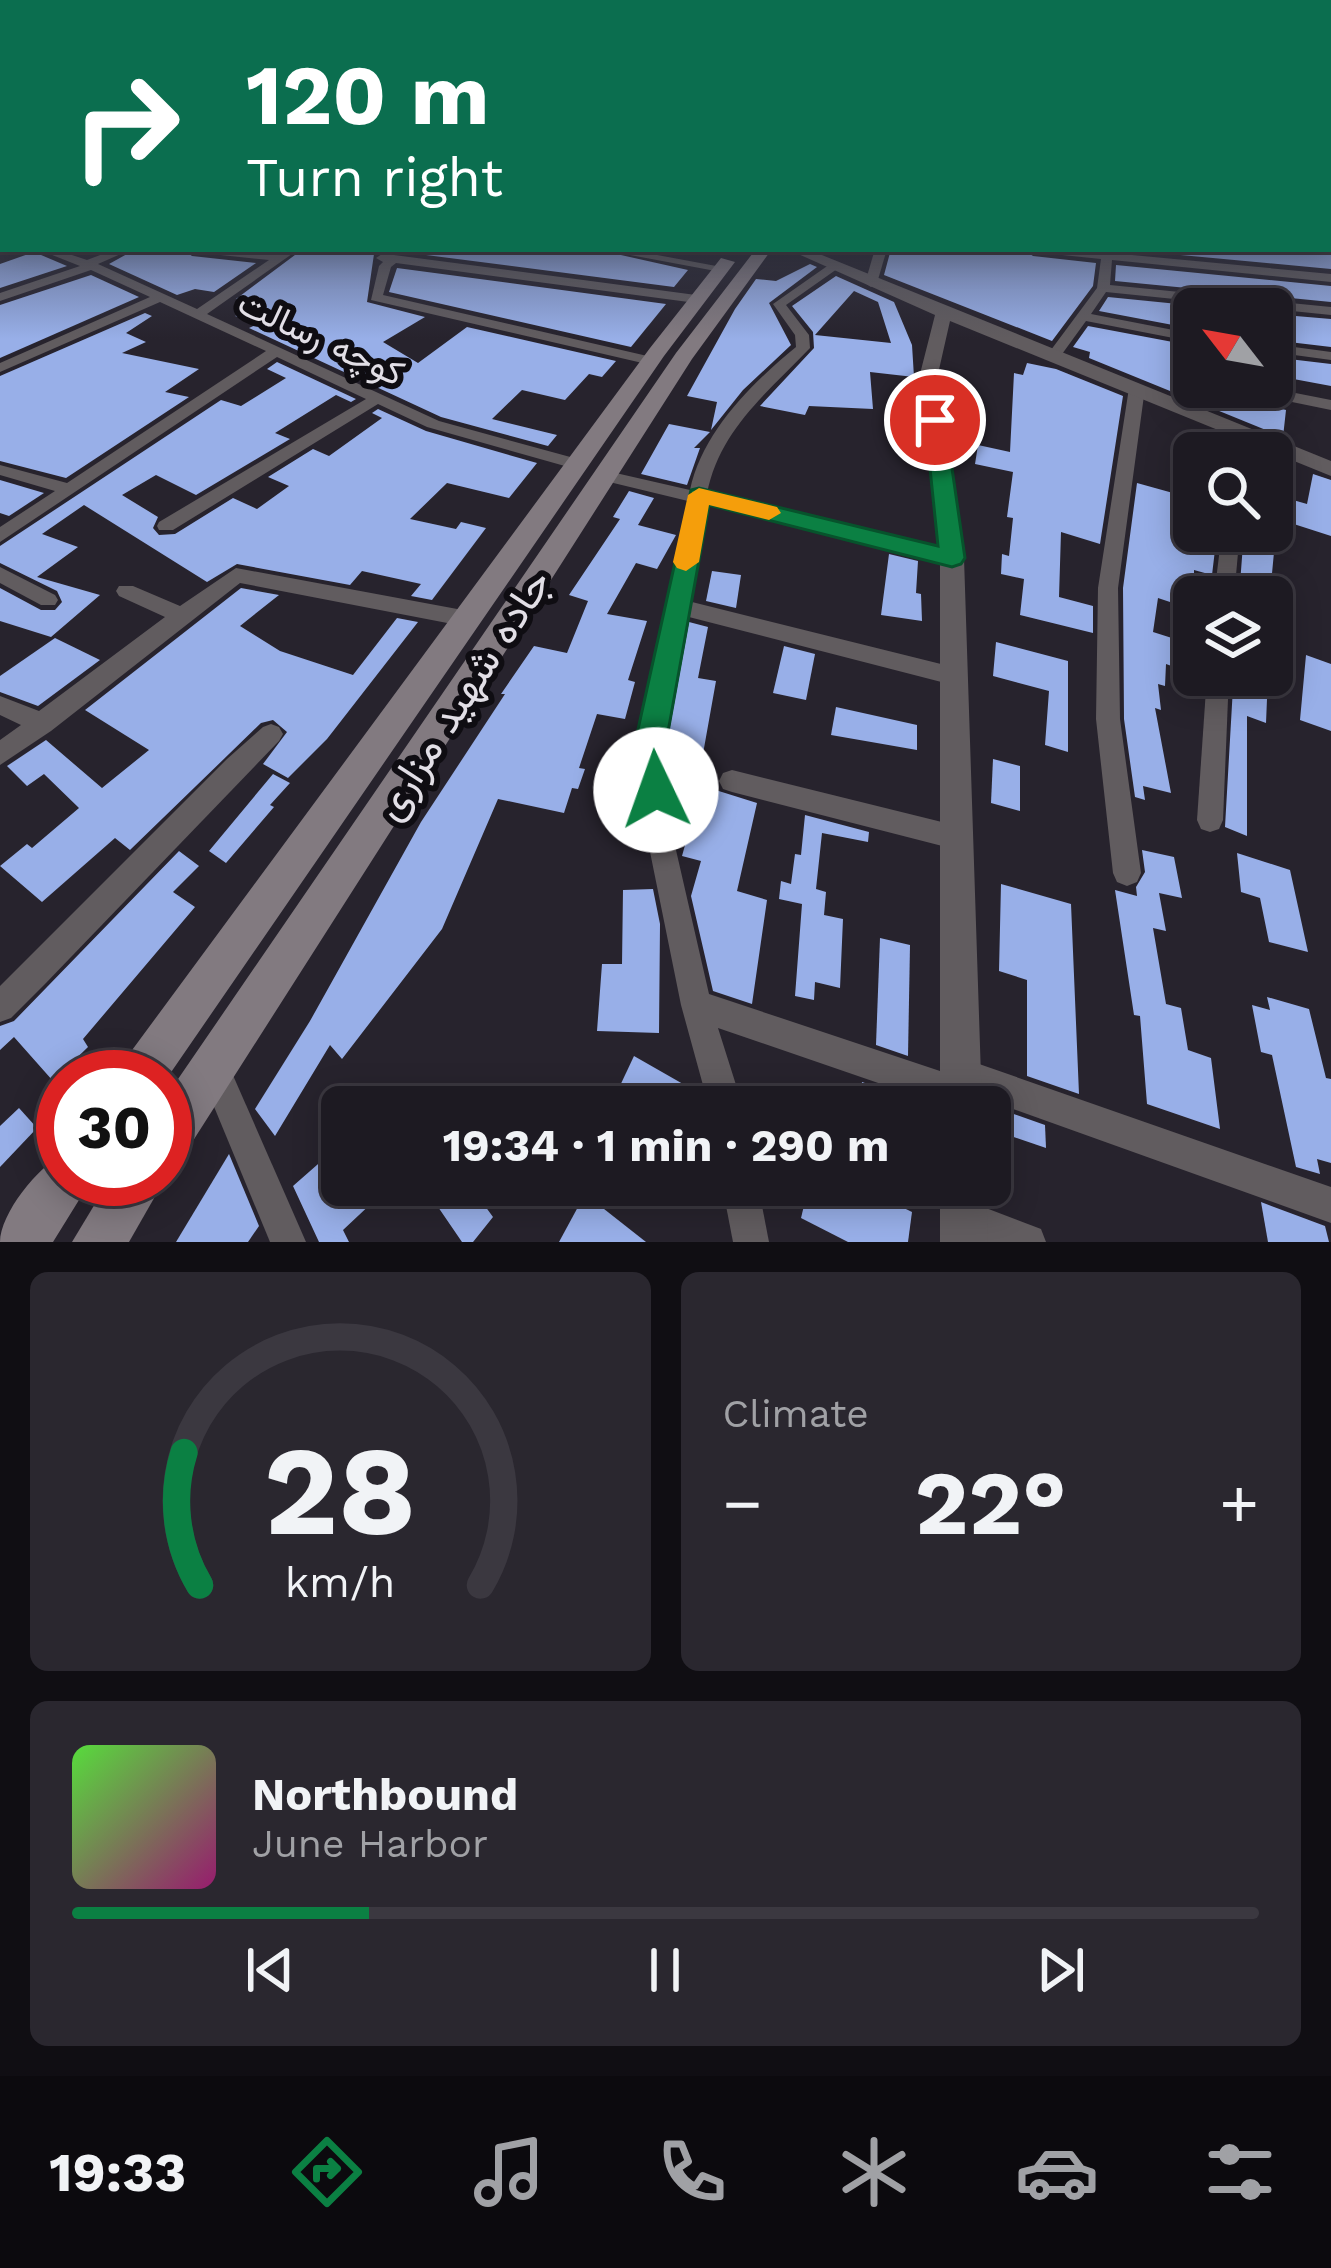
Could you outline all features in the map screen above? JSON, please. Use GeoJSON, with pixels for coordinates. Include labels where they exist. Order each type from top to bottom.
{"type":"FeatureCollection","features":[{"type":"Feature","properties":{"kind":"main road","name":"جاده شهید مزاری"},"geometry":{"type":"LineString","coordinates":[[192,1101],[593,471],[762,252]]}},
{"type":"Feature","properties":{"kind":"main road"},"geometry":{"type":"LineString","coordinates":[[159,1050],[468,619],[593,471],[651,361],[730,258]]}},
{"type":"Feature","properties":{"kind":"main road"},"geometry":{"type":"LineString","coordinates":[[22,1242],[48,1206]]}},
{"type":"Feature","properties":{"kind":"main road"},"geometry":{"type":"LineString","coordinates":[[98,1242],[122,1206]]}},
{"type":"Feature","properties":{"kind":"street","name":"کوچه رسالت"},"geometry":{"type":"LineString","coordinates":[[52,252],[480,440],[952,558]]}},
{"type":"Feature","properties":{"kind":"street"},"geometry":{"type":"LineString","coordinates":[[0,297],[119,252]]}},
{"type":"Feature","properties":{"kind":"street"},"geometry":{"type":"LineString","coordinates":[[250,252],[288,254]]}},
{"type":"Feature","properties":{"kind":"street"},"geometry":{"type":"LineString","coordinates":[[646,252],[730,258]]}},
{"type":"Feature","properties":{"kind":"street"},"geometry":{"type":"LineString","coordinates":[[801,252],[943,316],[1137,388],[1223,432]]}},
{"type":"Feature","properties":{"kind":"street"},"geometry":{"type":"LineString","coordinates":[[871,284],[880,252]]}},
{"type":"Feature","properties":{"kind":"street"},"geometry":{"type":"LineString","coordinates":[[1061,252],[1331,278]]}},
{"type":"Feature","properties":{"kind":"street"},"geometry":{"type":"LineString","coordinates":[[198,314],[288,254]]}},
{"type":"Feature","properties":{"kind":"street"},"geometry":{"type":"LineString","coordinates":[[1052,358],[1103,287],[1107,257]]}},
{"type":"Feature","properties":{"kind":"street"},"geometry":{"type":"LineString","coordinates":[[651,361],[376,297],[387,258],[566,278],[696,299]]}},
{"type":"Feature","properties":{"kind":"street"},"geometry":{"type":"LineString","coordinates":[[720,1086],[696,1005],[660,837],[650,743],[711,451],[756,395],[803,349],[802,335],[778,304],[833,266]]}},
{"type":"Feature","properties":{"kind":"street"},"geometry":{"type":"LineString","coordinates":[[1103,287],[1331,311]]}},
{"type":"Feature","properties":{"kind":"street"},"geometry":{"type":"LineString","coordinates":[[0,368],[160,297]]}},
{"type":"Feature","properties":{"kind":"street"},"geometry":{"type":"LineString","coordinates":[[943,316],[929,374],[952,558],[960,1086]]}},
{"type":"Feature","properties":{"kind":"street"},"geometry":{"type":"LineString","coordinates":[[1081,316],[1173,334]]}},
{"type":"Feature","properties":{"kind":"street"},"geometry":{"type":"LineString","coordinates":[[0,536],[277,350]]}},
{"type":"Feature","properties":{"kind":"street"},"geometry":{"type":"LineString","coordinates":[[1293,351],[1331,356]]}},
{"type":"Feature","properties":{"kind":"street"},"geometry":{"type":"LineString","coordinates":[[1127,873],[1108,719],[1108,588],[1137,388]]}},
{"type":"Feature","properties":{"kind":"street"},"geometry":{"type":"LineString","coordinates":[[1293,397],[1331,405]]}},
{"type":"Feature","properties":{"kind":"street"},"geometry":{"type":"LineString","coordinates":[[166,526],[378,398]]}},
{"type":"Feature","properties":{"kind":"street"},"geometry":{"type":"LineString","coordinates":[[1293,458],[1331,469]]}},
{"type":"Feature","properties":{"kind":"street"},"geometry":{"type":"LineString","coordinates":[[0,470],[68,489]]}},
{"type":"Feature","properties":{"kind":"street"},"geometry":{"type":"LineString","coordinates":[[0,574],[48,600]]}},
{"type":"Feature","properties":{"kind":"street"},"geometry":{"type":"LineString","coordinates":[[0,754],[229,579],[244,574],[468,619]]}},
{"type":"Feature","properties":{"kind":"street"},"geometry":{"type":"LineString","coordinates":[[126,591],[184,616]]}},
{"type":"Feature","properties":{"kind":"street"},"geometry":{"type":"LineString","coordinates":[[677,606],[953,676]]}},
{"type":"Feature","properties":{"kind":"street"},"geometry":{"type":"LineString","coordinates":[[1210,820],[1217,696]]}},
{"type":"Feature","properties":{"kind":"street"},"geometry":{"type":"LineString","coordinates":[[0,705],[43,724]]}},
{"type":"Feature","properties":{"kind":"street"},"geometry":{"type":"LineString","coordinates":[[0,1007],[62,948],[194,806],[271,734]]}},
{"type":"Feature","properties":{"kind":"street"},"geometry":{"type":"LineString","coordinates":[[732,782],[954,837]]}},
{"type":"Feature","properties":{"kind":"street"},"geometry":{"type":"LineString","coordinates":[[696,1005],[942,1086]]}},
{"type":"Feature","properties":{"kind":"street"},"geometry":{"type":"LineString","coordinates":[[214,1068],[288,1242]]}},
{"type":"Feature","properties":{"kind":"street"},"geometry":{"type":"LineString","coordinates":[[1011,1108],[1331,1205]]}},
{"type":"Feature","properties":{"kind":"street"},"geometry":{"type":"LineString","coordinates":[[744,1206],[751,1242]]}},
{"type":"Feature","properties":{"kind":"street"},"geometry":{"type":"LineString","coordinates":[[964,1215],[1028,1242]]}},
{"type":"Feature","properties":{"kind":"building"},"geometry":{"type":"Polygon","coordinates":[[[34,252],[67,266],[0,288],[0,264],[34,252]]]}},
{"type":"Feature","properties":{"kind":"building"},"geometry":{"type":"Polygon","coordinates":[[[131,252],[186,252],[256,263],[214,292],[195,289],[177,295],[109,264],[131,252]]]}},
{"type":"Feature","properties":{"kind":"building"},"geometry":{"type":"Polygon","coordinates":[[[299,252],[388,252],[374,254],[367,302],[425,317],[383,342],[418,363],[467,327],[616,361],[602,377],[589,374],[565,400],[522,390],[492,419],[557,435],[548,446],[441,417],[249,328],[260,323],[235,316],[256,305],[236,299],[299,252]]]}},
{"type":"Feature","properties":{"kind":"building"},"geometry":{"type":"Polygon","coordinates":[[[403,252],[607,252],[688,270],[674,287],[403,252]]]}},
{"type":"Feature","properties":{"kind":"building"},"geometry":{"type":"Polygon","coordinates":[[[890,252],[1027,252],[1096,263],[1093,286],[1052,341],[884,275],[890,252]]]}},
{"type":"Feature","properties":{"kind":"building"},"geometry":{"type":"Polygon","coordinates":[[[1148,252],[1331,252],[1331,269],[1148,252]]]}},
{"type":"Feature","properties":{"kind":"building"},"geometry":{"type":"Polygon","coordinates":[[[810,264],[817,267],[769,303],[791,345],[743,390],[711,430],[717,402],[687,396],[735,309],[756,279],[776,281],[810,264]]]}},
{"type":"Feature","properties":{"kind":"building"},"geometry":{"type":"Polygon","coordinates":[[[1116,265],[1331,286],[1331,302],[1293,298],[1293,288],[1187,288],[1115,281],[1116,265]]]}},
{"type":"Feature","properties":{"kind":"building"},"geometry":{"type":"Polygon","coordinates":[[[397,268],[666,304],[631,347],[389,292],[397,268]]]}},
{"type":"Feature","properties":{"kind":"building"},"geometry":{"type":"Polygon","coordinates":[[[91,275],[139,297],[0,358],[0,305],[91,275]]]}},
{"type":"Feature","properties":{"kind":"building"},"geometry":{"type":"Polygon","coordinates":[[[836,276],[894,302],[912,345],[914,377],[870,372],[873,409],[809,406],[805,415],[760,406],[814,348],[813,332],[792,306],[836,276]],[[854,291],[815,335],[891,343],[878,302],[854,291]]]}},
{"type":"Feature","properties":{"kind":"building"},"geometry":{"type":"Polygon","coordinates":[[[1108,297],[1173,304],[1173,325],[1099,311],[1108,297]]]}},
{"type":"Feature","properties":{"kind":"building"},"geometry":{"type":"Polygon","coordinates":[[[145,313],[152,316],[126,333],[146,342],[122,353],[199,369],[165,392],[189,397],[66,478],[0,461],[0,376],[145,313]]]}},
{"type":"Feature","properties":{"kind":"building"},"geometry":{"type":"Polygon","coordinates":[[[1293,316],[1331,319],[1331,347],[1293,342],[1293,316]]]}},
{"type":"Feature","properties":{"kind":"building"},"geometry":{"type":"Polygon","coordinates":[[[1088,326],[1173,342],[1173,392],[1089,358],[1090,352],[1073,347],[1088,326]]]}},
{"type":"Feature","properties":{"kind":"building"},"geometry":{"type":"Polygon","coordinates":[[[1293,359],[1331,364],[1331,386],[1293,379],[1293,359]]]}},
{"type":"Feature","properties":{"kind":"building"},"geometry":{"type":"Polygon","coordinates":[[[277,362],[356,399],[351,402],[336,395],[275,433],[290,439],[196,495],[156,475],[122,495],[158,517],[153,528],[159,535],[175,534],[233,498],[257,509],[289,486],[268,477],[313,449],[329,456],[382,418],[372,413],[378,409],[426,431],[537,463],[509,498],[447,483],[410,519],[456,529],[461,522],[486,528],[432,600],[411,596],[421,584],[362,571],[350,585],[237,564],[207,582],[84,505],[42,534],[78,547],[37,577],[100,595],[51,637],[0,621],[0,588],[41,610],[55,610],[62,602],[57,591],[0,563],[0,546],[221,400],[241,406],[286,378],[267,369],[277,362]]]}},
{"type":"Feature","properties":{"kind":"building"},"geometry":{"type":"Polygon","coordinates":[[[1027,363],[1056,369],[1123,396],[1100,544],[1061,532],[1059,597],[1093,606],[1093,633],[1020,615],[1024,579],[1001,574],[1002,554],[1009,556],[1013,518],[1007,517],[1013,472],[975,464],[978,445],[1010,452],[1014,373],[1023,375],[1027,363]]]}},
{"type":"Feature","properties":{"kind":"building"},"geometry":{"type":"Polygon","coordinates":[[[1212,408],[1286,410],[1284,432],[1271,432],[1212,408]]]}},
{"type":"Feature","properties":{"kind":"building"},"geometry":{"type":"Polygon","coordinates":[[[669,424],[710,432],[694,448],[700,448],[687,485],[641,474],[669,424]]]}},
{"type":"Feature","properties":{"kind":"building"},"geometry":{"type":"Polygon","coordinates":[[[1313,474],[1331,480],[1331,536],[1293,524],[1293,500],[1307,504],[1313,474]]]}},
{"type":"Feature","properties":{"kind":"building"},"geometry":{"type":"Polygon","coordinates":[[[0,480],[44,493],[9,516],[0,513],[0,480]]]}},
{"type":"Feature","properties":{"kind":"building"},"geometry":{"type":"Polygon","coordinates":[[[1137,483],[1173,493],[1173,552],[1215,552],[1212,575],[1194,570],[1194,576],[1173,576],[1173,603],[1158,598],[1153,632],[1173,638],[1173,666],[1166,664],[1165,686],[1158,684],[1161,710],[1155,708],[1171,793],[1143,786],[1145,800],[1135,797],[1124,719],[1123,588],[1137,483]]]}},
{"type":"Feature","properties":{"kind":"building"},"geometry":{"type":"Polygon","coordinates":[[[629,491],[654,498],[638,525],[676,535],[657,569],[636,563],[607,614],[647,621],[628,680],[635,682],[625,719],[597,714],[579,768],[585,769],[564,813],[498,799],[442,929],[342,1059],[330,1045],[275,1136],[255,1109],[421,822],[505,694],[501,694],[534,646],[567,653],[588,601],[569,595],[620,519],[613,517],[629,491]]]}},
{"type":"Feature","properties":{"kind":"building"},"geometry":{"type":"Polygon","coordinates":[[[1242,552],[1274,552],[1272,576],[1241,576],[1242,552]]]}},
{"type":"Feature","properties":{"kind":"building"},"geometry":{"type":"Polygon","coordinates":[[[889,554],[918,561],[916,593],[921,594],[922,621],[881,615],[889,554]]]}},
{"type":"Feature","properties":{"kind":"building"},"geometry":{"type":"Polygon","coordinates":[[[712,571],[741,575],[736,608],[706,601],[712,571]]]}},
{"type":"Feature","properties":{"kind":"building"},"geometry":{"type":"Polygon","coordinates":[[[241,588],[279,595],[240,626],[280,651],[353,675],[397,618],[418,622],[327,739],[288,778],[263,764],[287,732],[273,720],[261,723],[130,850],[115,838],[42,902],[0,866],[27,844],[32,848],[79,808],[44,774],[27,786],[7,766],[46,740],[102,788],[149,750],[85,710],[241,588]]]}},
{"type":"Feature","properties":{"kind":"building"},"geometry":{"type":"Polygon","coordinates":[[[689,622],[708,627],[698,678],[716,681],[701,765],[669,760],[667,743],[689,622]]]}},
{"type":"Feature","properties":{"kind":"building"},"geometry":{"type":"Polygon","coordinates":[[[55,638],[100,660],[38,706],[0,692],[0,676],[55,638]]]}},
{"type":"Feature","properties":{"kind":"building"},"geometry":{"type":"Polygon","coordinates":[[[996,642],[1068,661],[1068,752],[1045,745],[1049,691],[993,676],[996,642]]]}},
{"type":"Feature","properties":{"kind":"building"},"geometry":{"type":"Polygon","coordinates":[[[784,646],[815,654],[806,700],[773,693],[784,646]]]}},
{"type":"Feature","properties":{"kind":"building"},"geometry":{"type":"Polygon","coordinates":[[[1306,655],[1331,664],[1331,731],[1300,720],[1306,655]]]}},
{"type":"Feature","properties":{"kind":"building"},"geometry":{"type":"Polygon","coordinates":[[[1232,696],[1258,696],[1267,699],[1266,723],[1247,716],[1247,836],[1225,827],[1232,696]]]}},
{"type":"Feature","properties":{"kind":"building"},"geometry":{"type":"Polygon","coordinates":[[[836,707],[917,725],[917,750],[831,735],[836,707]]]}},
{"type":"Feature","properties":{"kind":"building"},"geometry":{"type":"Polygon","coordinates":[[[993,759],[1020,766],[1020,811],[991,803],[993,759]]]}},
{"type":"Feature","properties":{"kind":"building"},"geometry":{"type":"Polygon","coordinates":[[[273,774],[290,783],[226,863],[209,851],[273,774]]]}},
{"type":"Feature","properties":{"kind":"building"},"geometry":{"type":"Polygon","coordinates":[[[690,782],[757,803],[737,891],[767,900],[752,1004],[713,991],[691,896],[701,861],[682,856],[695,809],[683,806],[690,782]]]}},
{"type":"Feature","properties":{"kind":"building"},"geometry":{"type":"Polygon","coordinates":[[[805,815],[869,832],[868,842],[822,833],[816,889],[826,892],[824,915],[843,919],[840,988],[815,982],[814,1000],[795,996],[802,904],[779,899],[781,881],[791,884],[795,854],[801,855],[805,815]]]}},
{"type":"Feature","properties":{"kind":"building"},"geometry":{"type":"Polygon","coordinates":[[[1142,850],[1174,857],[1182,898],[1159,893],[1166,931],[1153,928],[1166,1004],[1181,1008],[1188,1050],[1211,1058],[1220,1129],[1147,1104],[1140,1016],[1134,1015],[1115,890],[1137,896],[1136,887],[1145,872],[1142,850]]]}},
{"type":"Feature","properties":{"kind":"building"},"geometry":{"type":"Polygon","coordinates":[[[179,851],[199,866],[173,892],[195,907],[83,1039],[85,1050],[36,1050],[36,1062],[14,1037],[0,1050],[0,1026],[14,1021],[179,851]]]}},
{"type":"Feature","properties":{"kind":"building"},"geometry":{"type":"Polygon","coordinates":[[[1237,853],[1290,870],[1308,952],[1269,942],[1260,898],[1241,892],[1237,853]]]}},
{"type":"Feature","properties":{"kind":"building"},"geometry":{"type":"Polygon","coordinates":[[[1001,884],[1071,904],[1079,1094],[1027,1076],[1027,980],[999,971],[1001,884]]]}},
{"type":"Feature","properties":{"kind":"building"},"geometry":{"type":"Polygon","coordinates":[[[653,889],[660,924],[659,1033],[597,1031],[602,964],[622,964],[623,890],[653,889]]]}},
{"type":"Feature","properties":{"kind":"building"},"geometry":{"type":"Polygon","coordinates":[[[880,938],[910,945],[908,1056],[876,1045],[880,938]]]}},
{"type":"Feature","properties":{"kind":"building"},"geometry":{"type":"Polygon","coordinates":[[[1267,997],[1309,1009],[1326,1078],[1331,1079],[1331,1163],[1317,1159],[1320,1174],[1296,1167],[1272,1055],[1261,1052],[1252,1005],[1270,1010],[1267,997]]]}},
{"type":"Feature","properties":{"kind":"building"},"geometry":{"type":"Polygon","coordinates":[[[634,1056],[686,1086],[620,1086],[634,1056]]]}},
{"type":"Feature","properties":{"kind":"building"},"geometry":{"type":"Polygon","coordinates":[[[19,1108],[36,1129],[0,1167],[0,1126],[19,1108]]]}},
{"type":"Feature","properties":{"kind":"building"},"geometry":{"type":"Polygon","coordinates":[[[1011,1113],[1045,1125],[1046,1148],[1011,1136],[1011,1113]]]}},
{"type":"Feature","properties":{"kind":"building"},"geometry":{"type":"Polygon","coordinates":[[[229,1154],[259,1226],[248,1242],[176,1242],[229,1154]]]}},
{"type":"Feature","properties":{"kind":"building"},"geometry":{"type":"Polygon","coordinates":[[[321,1161],[321,1206],[369,1206],[343,1230],[349,1242],[319,1242],[293,1186],[321,1161]]]}},
{"type":"Feature","properties":{"kind":"building"},"geometry":{"type":"Polygon","coordinates":[[[1261,1202],[1325,1226],[1329,1242],[1268,1242],[1261,1202]]]}},
{"type":"Feature","properties":{"kind":"building"},"geometry":{"type":"Polygon","coordinates":[[[437,1206],[485,1206],[493,1217],[473,1242],[462,1242],[437,1206]]]}},
{"type":"Feature","properties":{"kind":"building"},"geometry":{"type":"Polygon","coordinates":[[[578,1206],[600,1206],[646,1242],[559,1242],[578,1206]]]}},
{"type":"Feature","properties":{"kind":"building"},"geometry":{"type":"Polygon","coordinates":[[[804,1206],[900,1206],[912,1212],[908,1242],[848,1242],[801,1218],[804,1206]]]}},
{"type":"Feature","properties":{"kind":"slow traffic"},"geometry":{"type":"LineString","coordinates":[[686,562],[699,495],[769,513]]}},
{"type":"Feature","properties":{"kind":"route"},"geometry":{"type":"LineString","coordinates":[[656,790],[650,743],[699,495],[952,558],[935,420]]}}]}
